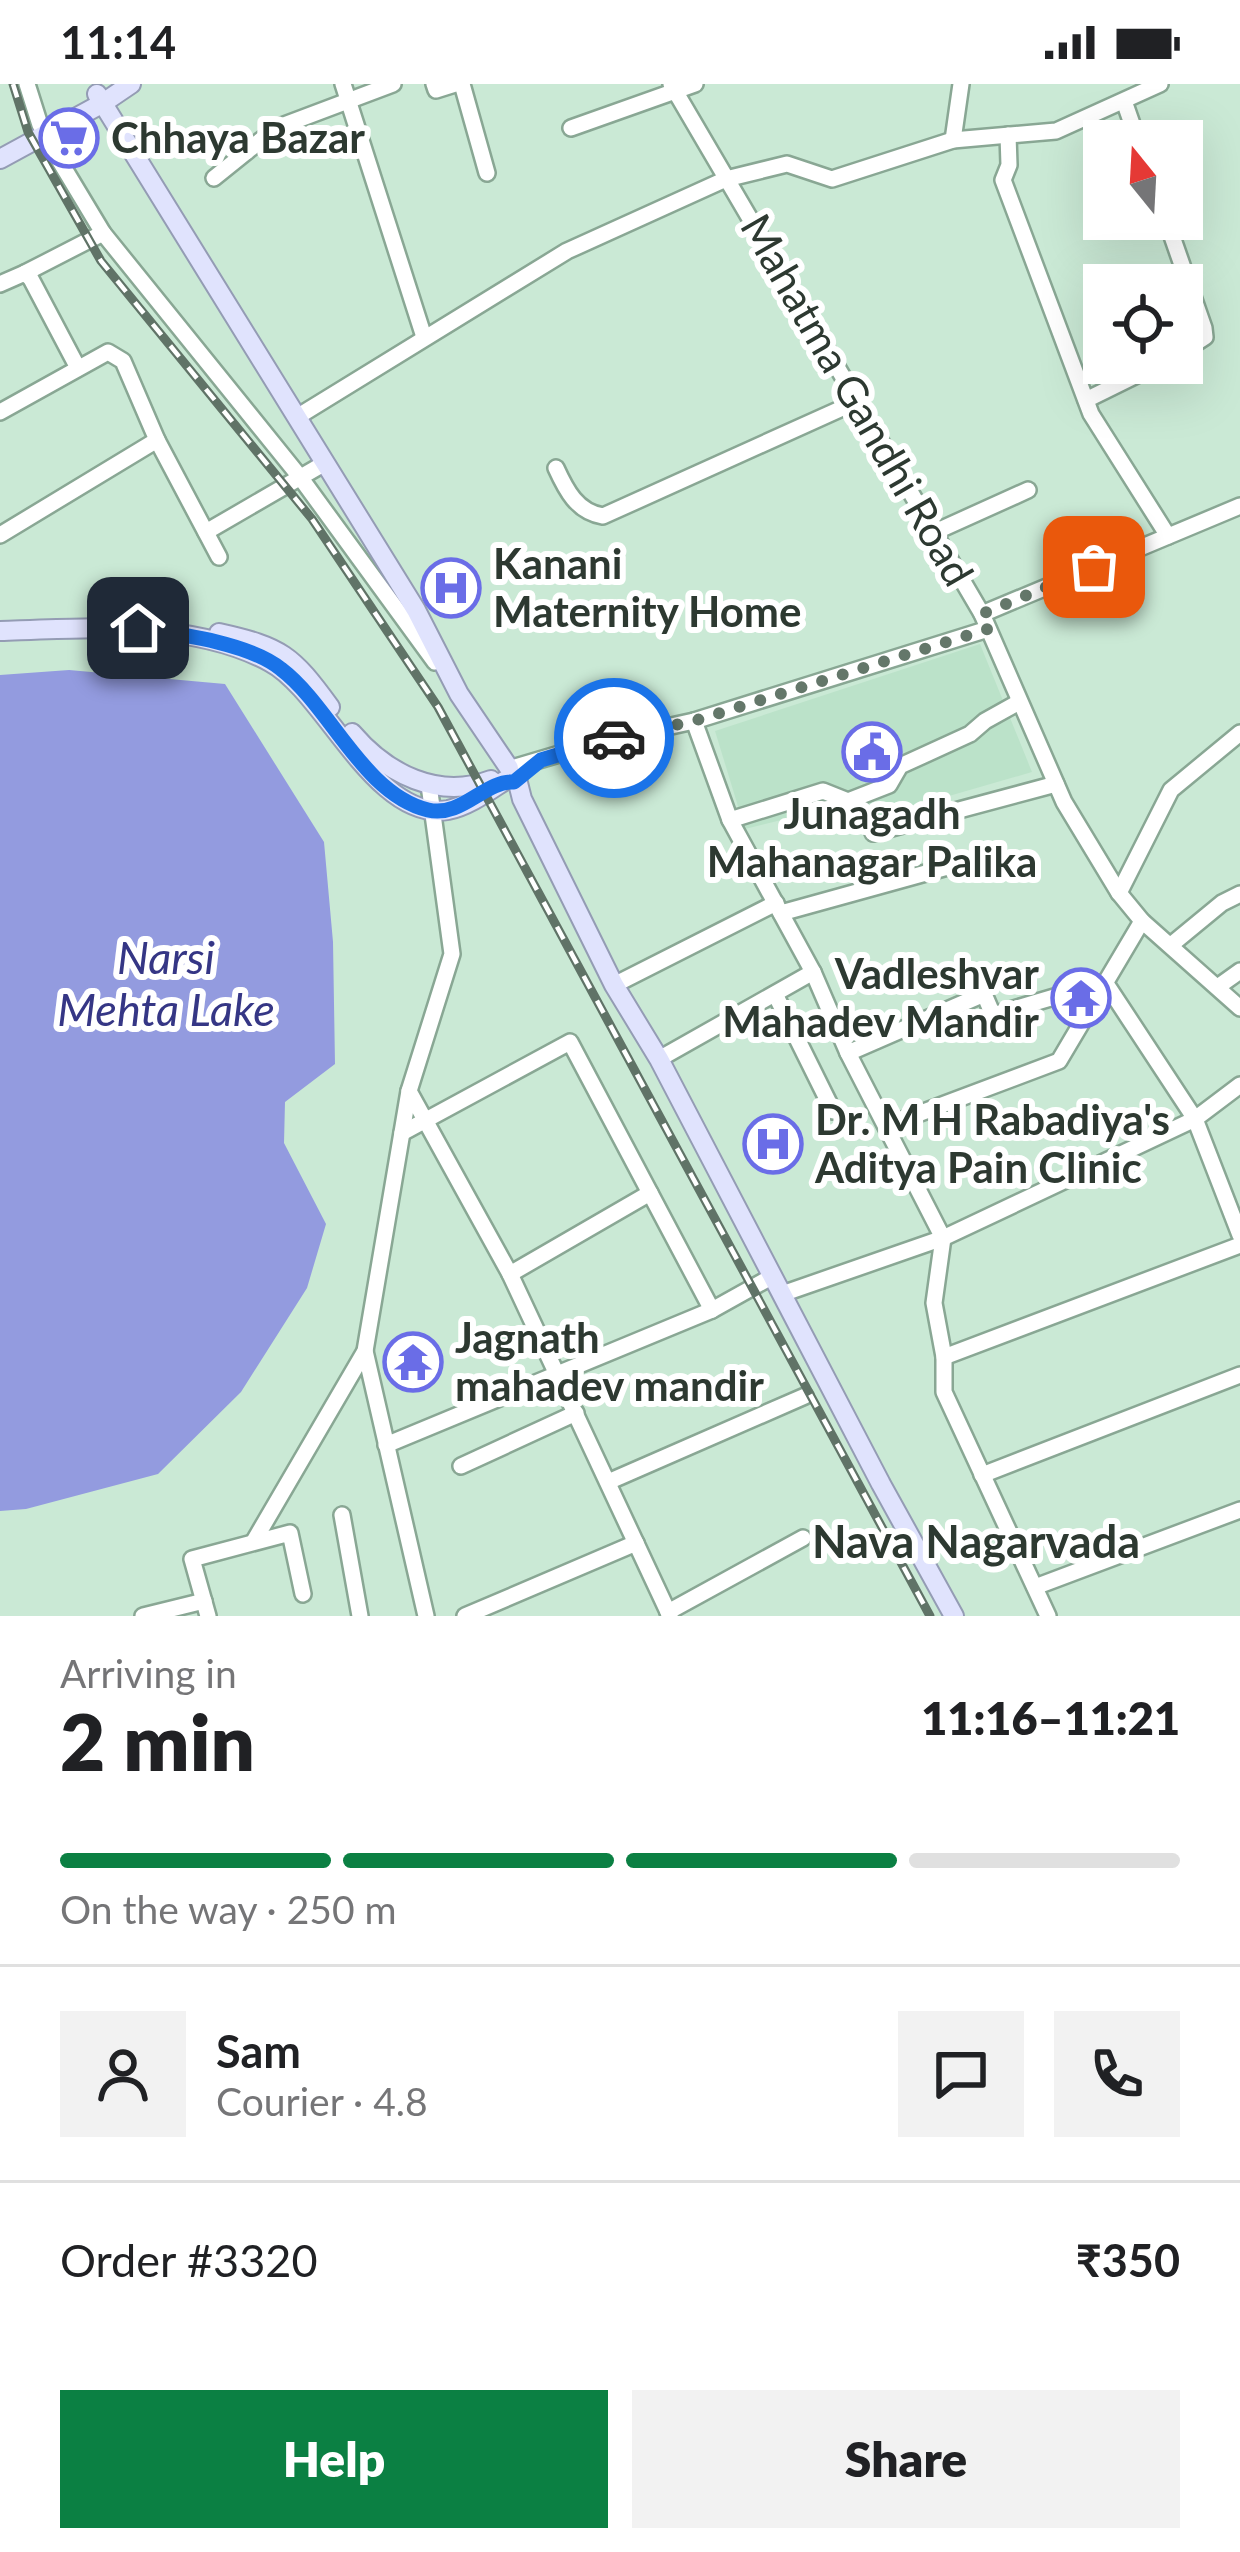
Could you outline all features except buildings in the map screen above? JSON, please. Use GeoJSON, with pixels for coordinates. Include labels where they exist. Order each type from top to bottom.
{"type":"FeatureCollection","features":[{"type":"Feature","properties":{"kind":"main road"},"geometry":{"type":"LineString","coordinates":[[0,159],[102,94],[131,84]]}},
{"type":"Feature","properties":{"kind":"main road"},"geometry":{"type":"LineString","coordinates":[[102,94],[416,610],[522,800],[614,985],[659,1059],[954,1616]]}},
{"type":"Feature","properties":{"kind":"main road"},"geometry":{"type":"LineString","coordinates":[[0,148],[42,130]]}},
{"type":"Feature","properties":{"kind":"main road"},"geometry":{"type":"LineString","coordinates":[[0,621],[136,615],[266,643],[301,667],[363,746],[405,776],[429,785],[467,787],[507,777]]}},
{"type":"Feature","properties":{"kind":"main road"},"geometry":{"type":"LineString","coordinates":[[0,631],[138,628],[269,661],[283,670],[386,786],[430,810],[465,805],[507,777]]}},
{"type":"Feature","properties":{"kind":"street"},"geometry":{"type":"LineString","coordinates":[[27,84],[42,130],[103,233],[300,477],[459,694]]}},
{"type":"Feature","properties":{"kind":"street"},"geometry":{"type":"LineString","coordinates":[[214,178],[276,128],[345,93],[393,84]]}},
{"type":"Feature","properties":{"kind":"street"},"geometry":{"type":"LineString","coordinates":[[434,84],[436,89],[458,84],[488,173]]}},
{"type":"Feature","properties":{"kind":"street"},"geometry":{"type":"LineString","coordinates":[[572,128],[673,87],[694,84]]}},
{"type":"Feature","properties":{"kind":"street"},"geometry":{"type":"LineString","coordinates":[[953,140],[961,84]]}},
{"type":"Feature","properties":{"kind":"street"},"geometry":{"type":"LineString","coordinates":[[297,417],[567,251],[726,179],[787,164],[832,179],[953,140],[1056,131],[1160,84]]}},
{"type":"Feature","properties":{"kind":"street","name":"Mahatma Gandhi Road"},"geometry":{"type":"LineString","coordinates":[[673,87],[985,622],[1056,784],[1119,892],[1142,921],[1240,1008]]}},
{"type":"Feature","properties":{"kind":"street"},"geometry":{"type":"LineString","coordinates":[[345,93],[424,338]]}},
{"type":"Feature","properties":{"kind":"street"},"geometry":{"type":"LineString","coordinates":[[1124,100],[1131,120]]}},
{"type":"Feature","properties":{"kind":"street"},"geometry":{"type":"LineString","coordinates":[[1008,135],[1009,165],[1003,180],[1086,400],[1168,536]]}},
{"type":"Feature","properties":{"kind":"street"},"geometry":{"type":"LineString","coordinates":[[0,284],[103,233]]}},
{"type":"Feature","properties":{"kind":"street"},"geometry":{"type":"LineString","coordinates":[[25,273],[78,368]]}},
{"type":"Feature","properties":{"kind":"street"},"geometry":{"type":"LineString","coordinates":[[0,412],[114,353],[123,361],[219,557]]}},
{"type":"Feature","properties":{"kind":"street"},"geometry":{"type":"LineString","coordinates":[[1086,400],[1118,384]]}},
{"type":"Feature","properties":{"kind":"street"},"geometry":{"type":"LineString","coordinates":[[556,468],[578,505],[603,516],[858,401]]}},
{"type":"Feature","properties":{"kind":"street"},"geometry":{"type":"LineString","coordinates":[[0,535],[158,440]]}},
{"type":"Feature","properties":{"kind":"street"},"geometry":{"type":"LineString","coordinates":[[206,532],[325,463]]}},
{"type":"Feature","properties":{"kind":"street"},"geometry":{"type":"LineString","coordinates":[[935,532],[1028,490]]}},
{"type":"Feature","properties":{"kind":"street"},"geometry":{"type":"LineString","coordinates":[[507,777],[533,770],[541,760],[603,740],[694,721],[985,622],[1240,506]]}},
{"type":"Feature","properties":{"kind":"street"},"geometry":{"type":"LineString","coordinates":[[730,820],[823,791],[842,802],[889,785],[900,766],[970,734],[1019,702]]}},
{"type":"Feature","properties":{"kind":"street"},"geometry":{"type":"LineString","coordinates":[[694,721],[730,820],[814,972],[848,1052],[943,1238],[934,1303],[944,1357],[944,1392],[1048,1616]]}},
{"type":"Feature","properties":{"kind":"street"},"geometry":{"type":"LineString","coordinates":[[1119,892],[1171,790],[1240,734]]}},
{"type":"Feature","properties":{"kind":"street"},"geometry":{"type":"LineString","coordinates":[[873,833],[1056,784]]}},
{"type":"Feature","properties":{"kind":"street"},"geometry":{"type":"LineString","coordinates":[[254,1541],[365,1351],[409,1091],[452,954],[429,785]]}},
{"type":"Feature","properties":{"kind":"street"},"geometry":{"type":"LineString","coordinates":[[614,985],[778,908],[962,863]]}},
{"type":"Feature","properties":{"kind":"street"},"geometry":{"type":"LineString","coordinates":[[1172,945],[1240,894]]}},
{"type":"Feature","properties":{"kind":"street"},"geometry":{"type":"LineString","coordinates":[[886,1126],[1059,1061],[1142,921]]}},
{"type":"Feature","properties":{"kind":"street"},"geometry":{"type":"LineString","coordinates":[[1219,986],[1240,971]]}},
{"type":"Feature","properties":{"kind":"street"},"geometry":{"type":"LineString","coordinates":[[659,1059],[814,972]]}},
{"type":"Feature","properties":{"kind":"street"},"geometry":{"type":"LineString","coordinates":[[848,1052],[984,994],[993,1015],[1105,982]]}},
{"type":"Feature","properties":{"kind":"street"},"geometry":{"type":"LineString","coordinates":[[1105,982],[1195,1119],[1240,1235]]}},
{"type":"Feature","properties":{"kind":"street"},"geometry":{"type":"LineString","coordinates":[[775,994],[833,1111]]}},
{"type":"Feature","properties":{"kind":"street"},"geometry":{"type":"LineString","coordinates":[[402,1133],[570,1042],[712,1310]]}},
{"type":"Feature","properties":{"kind":"street"},"geometry":{"type":"LineString","coordinates":[[386,1445],[778,1285],[943,1238],[1195,1119],[1240,1085]]}},
{"type":"Feature","properties":{"kind":"street"},"geometry":{"type":"LineString","coordinates":[[409,1091],[510,1274],[669,1614],[803,1538]]}},
{"type":"Feature","properties":{"kind":"street"},"geometry":{"type":"LineString","coordinates":[[510,1274],[650,1193]]}},
{"type":"Feature","properties":{"kind":"street"},"geometry":{"type":"LineString","coordinates":[[944,1357],[1240,1245]]}},
{"type":"Feature","properties":{"kind":"street"},"geometry":{"type":"LineString","coordinates":[[365,1351],[426,1616]]}},
{"type":"Feature","properties":{"kind":"street"},"geometry":{"type":"LineString","coordinates":[[982,1475],[1240,1375]]}},
{"type":"Feature","properties":{"kind":"street"},"geometry":{"type":"LineString","coordinates":[[608,1482],[805,1396]]}},
{"type":"Feature","properties":{"kind":"street"},"geometry":{"type":"LineString","coordinates":[[460,1466],[576,1414]]}},
{"type":"Feature","properties":{"kind":"street"},"geometry":{"type":"LineString","coordinates":[[1035,1587],[1240,1510]]}},
{"type":"Feature","properties":{"kind":"street"},"geometry":{"type":"LineString","coordinates":[[342,1515],[360,1616]]}},
{"type":"Feature","properties":{"kind":"street"},"geometry":{"type":"LineString","coordinates":[[143,1616],[206,1609],[192,1559],[290,1533],[303,1594]]}},
{"type":"Feature","properties":{"kind":"street"},"geometry":{"type":"LineString","coordinates":[[465,1616],[636,1543]]}},
{"type":"Feature","properties":{"kind":"shaded area","name":"Junagadh Mahanagar Palika"},"geometry":{"type":"Polygon","coordinates":[[[980,644],[1032,772],[828,831],[818,811],[745,829],[715,731],[980,644]]]}},
{"type":"Feature","properties":{"kind":"water","name":"Narsi Mehta Lake"},"geometry":{"type":"Polygon","coordinates":[[[69,670],[225,684],[324,842],[333,942],[335,1064],[285,1102],[284,1143],[326,1224],[307,1288],[241,1392],[158,1474],[26,1509],[0,1511],[0,675],[69,670]]]}},
{"type":"Feature","properties":{"kind":"railway"},"geometry":{"type":"LineString","coordinates":[[13,84],[28,132],[101,261],[312,519],[438,707],[930,1616]]}},
{"type":"Feature","properties":{"kind":"way so far"},"geometry":{"type":"LineString","coordinates":[[614,738],[694,721],[988,629],[982,614],[1094,567]]}},
{"type":"Feature","properties":{"kind":"place","name":"Chhaya Bazar"},"geometry":{"type":"Point","coordinates":[69,138]}},
{"type":"Feature","properties":{"kind":"place","name":"Kanani Maternity Home"},"geometry":{"type":"Point","coordinates":[451,588]}},
{"type":"Feature","properties":{"kind":"place","name":"Junagadh Mahanagar Palika"},"geometry":{"type":"Point","coordinates":[872,752]}},
{"type":"Feature","properties":{"kind":"place","name":"Vadleshvar Mahadev Mandir"},"geometry":{"type":"Point","coordinates":[1081,998]}},
{"type":"Feature","properties":{"kind":"place","name":"Dr. M H Rabadiya's Aditya Pain Clinic"},"geometry":{"type":"Point","coordinates":[773,1144]}},
{"type":"Feature","properties":{"kind":"place","name":"Jagnath mahadev mandir"},"geometry":{"type":"Point","coordinates":[413,1362]}},
{"type":"Feature","properties":{"kind":"district","name":"Nava Nagarvada"},"geometry":{"type":"Point","coordinates":[976,1542]}},
{"type":"Feature","properties":{"kind":"route"},"geometry":{"type":"LineString","coordinates":[[138,628],[177,634],[269,661],[283,670],[386,786],[430,810],[465,805],[505,781],[514,782],[541,760],[614,738]]}}]}
